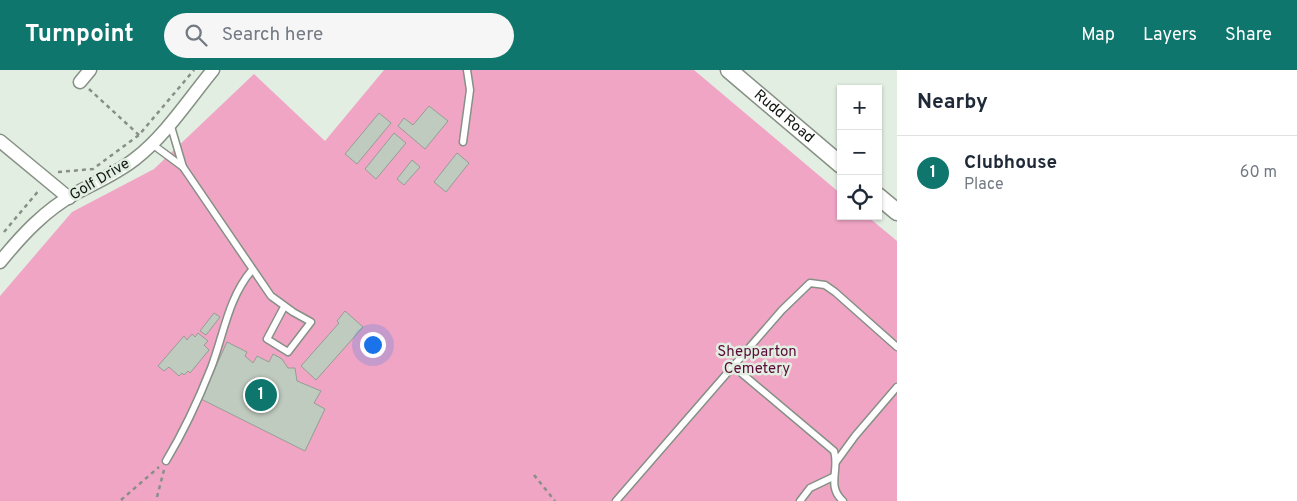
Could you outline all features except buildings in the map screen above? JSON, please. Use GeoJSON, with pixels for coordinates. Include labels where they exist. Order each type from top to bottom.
{"type":"FeatureCollection","features":[{"type":"Feature","properties":{"kind":"street"},"geometry":{"type":"LineString","coordinates":[[80,82],[90,70]]}},
{"type":"Feature","properties":{"kind":"street","name":"Golf Drive"},"geometry":{"type":"LineString","coordinates":[[0,262],[32,226],[49,211],[118,172],[152,144],[213,70]]}},
{"type":"Feature","properties":{"kind":"street","name":"Rudd Road"},"geometry":{"type":"LineString","coordinates":[[728,70],[837,162]]}},
{"type":"Feature","properties":{"kind":"street"},"geometry":{"type":"LineString","coordinates":[[0,141],[69,198]]}},
{"type":"Feature","properties":{"kind":"street"},"geometry":{"type":"LineString","coordinates":[[882,199],[897,212]]}},
{"type":"Feature","properties":{"kind":"lane"},"geometry":{"type":"LineString","coordinates":[[463,142],[470,90],[467,70]]}},
{"type":"Feature","properties":{"kind":"lane"},"geometry":{"type":"LineString","coordinates":[[170,122],[184,167],[252,270],[271,296],[284,307],[312,322],[288,352],[267,339],[284,307]]}},
{"type":"Feature","properties":{"kind":"lane"},"geometry":{"type":"LineString","coordinates":[[152,144],[184,167]]}},
{"type":"Feature","properties":{"kind":"lane"},"geometry":{"type":"LineString","coordinates":[[166,461],[188,423],[211,367],[229,310],[243,281],[252,270]]}},
{"type":"Feature","properties":{"kind":"lane"},"geometry":{"type":"LineString","coordinates":[[616,501],[800,291],[810,284],[817,282],[835,292],[897,347]]}},
{"type":"Feature","properties":{"kind":"lane"},"geometry":{"type":"LineString","coordinates":[[733,366],[834,451],[836,463],[833,486],[843,501]]}},
{"type":"Feature","properties":{"kind":"lane"},"geometry":{"type":"LineString","coordinates":[[836,463],[855,436],[897,387]]}},
{"type":"Feature","properties":{"kind":"lane"},"geometry":{"type":"LineString","coordinates":[[800,501],[810,488],[833,477]]}},
{"type":"Feature","properties":{"kind":"path"},"geometry":{"type":"LineString","coordinates":[[4,232],[53,173],[93,169],[140,135],[194,70]]}},
{"type":"Feature","properties":{"kind":"path"},"geometry":{"type":"LineString","coordinates":[[80,82],[152,144]]}},
{"type":"Feature","properties":{"kind":"path"},"geometry":{"type":"LineString","coordinates":[[157,497],[166,461]]}},
{"type":"Feature","properties":{"kind":"path"},"geometry":{"type":"LineString","coordinates":[[121,500],[166,461]]}},
{"type":"Feature","properties":{"kind":"path"},"geometry":{"type":"LineString","coordinates":[[534,476],[555,501]]}},
{"type":"Feature","properties":{"kind":"green space","name":"Shepparton Cemetery"},"geometry":{"type":"Polygon","coordinates":[[[384,70],[694,70],[837,191],[837,220],[872,220],[897,241],[897,501],[0,501],[0,296],[72,212],[154,169],[254,74],[325,141],[384,70]]]}},
{"type":"Feature","properties":{"kind":"place","name":"Clubhouse"},"geometry":{"type":"Point","coordinates":[261,395]}}]}
